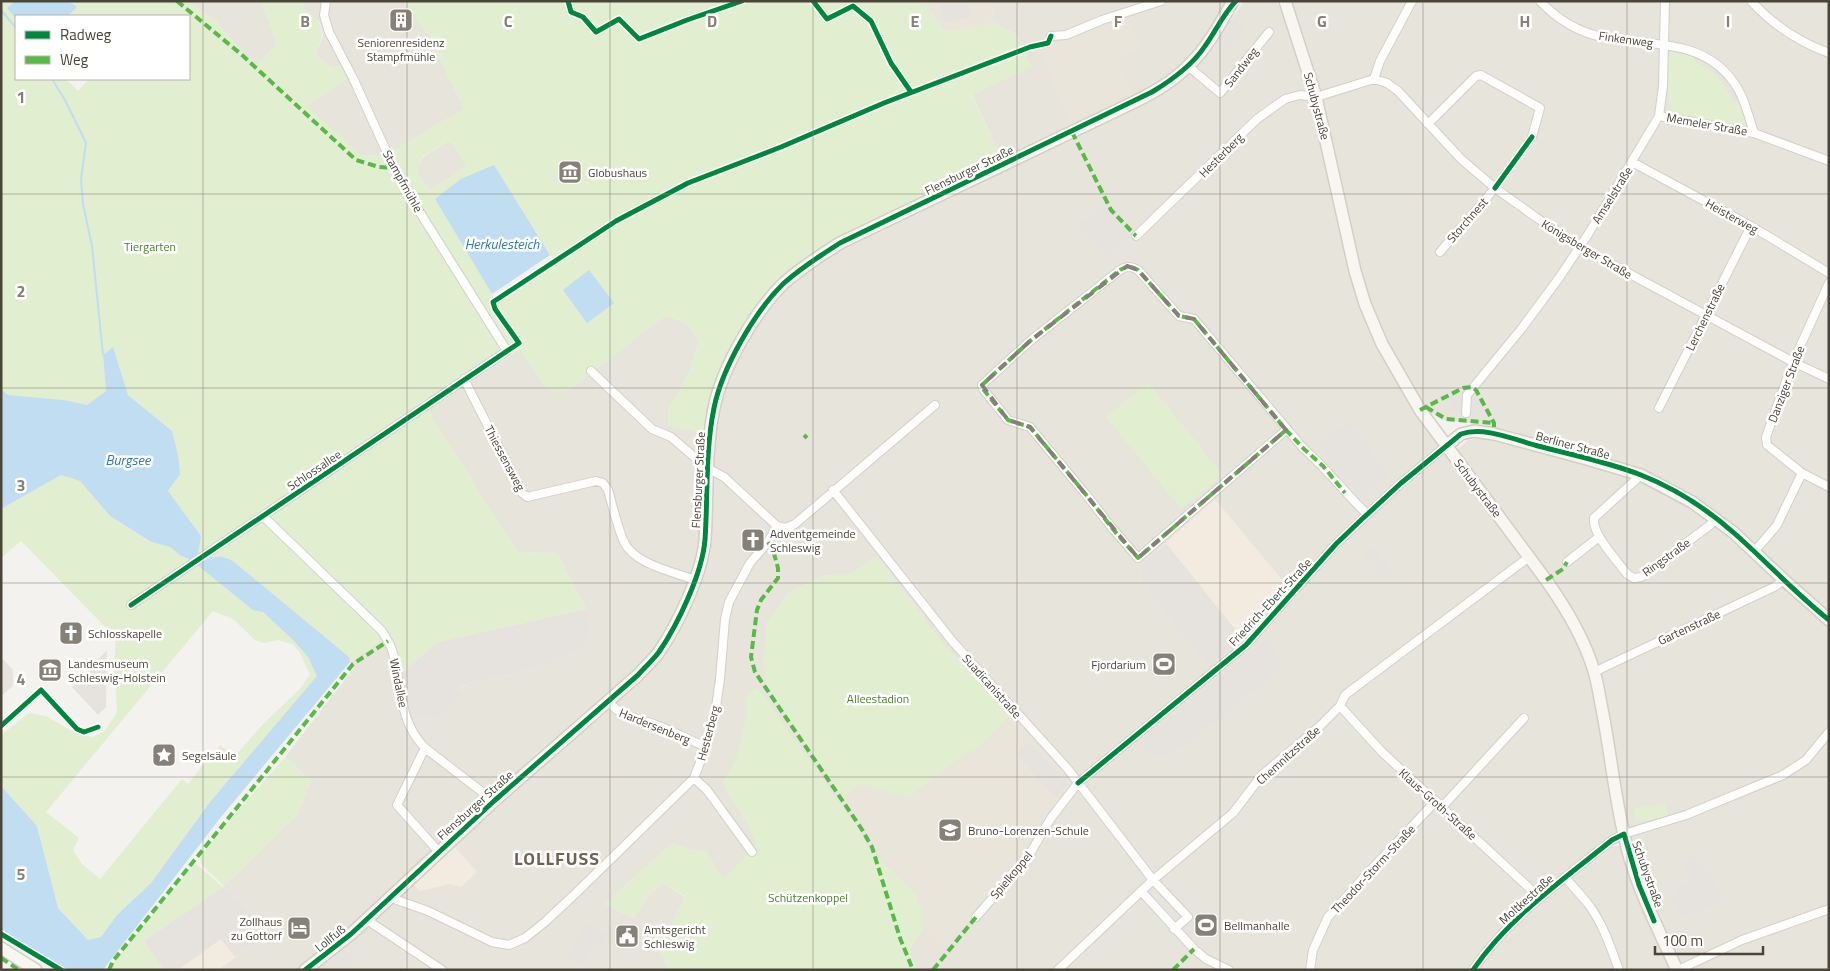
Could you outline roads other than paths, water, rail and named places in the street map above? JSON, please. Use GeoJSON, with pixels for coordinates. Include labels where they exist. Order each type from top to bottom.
{"type":"FeatureCollection","features":[{"type":"Feature","properties":{"kind":"street","name":"Stampfmühle"},"geometry":{"type":"LineString","coordinates":[[326,1],[324,15],[329,32],[353,78],[394,168],[507,351]]}},
{"type":"Feature","properties":{"kind":"street"},"geometry":{"type":"LineString","coordinates":[[1051,36],[1066,35],[1102,20],[1161,1]]}},
{"type":"Feature","properties":{"kind":"street"},"geometry":{"type":"LineString","coordinates":[[1374,79],[1380,61],[1412,1]]}},
{"type":"Feature","properties":{"kind":"street","name":"Finkenweg"},"geometry":{"type":"LineString","coordinates":[[1540,1],[1564,22],[1588,33],[1603,37],[1664,45]]}},
{"type":"Feature","properties":{"kind":"street","name":"Amselstraße"},"geometry":{"type":"LineString","coordinates":[[1466,413],[1467,395],[1472,387],[1543,301],[1580,247],[1660,116],[1663,86],[1665,1]]}},
{"type":"Feature","properties":{"kind":"street"},"geometry":{"type":"LineString","coordinates":[[1751,1],[1785,31],[1801,41],[1829,53]]}},
{"type":"Feature","properties":{"kind":"street","name":"Flensburger Straße"},"geometry":{"type":"LineString","coordinates":[[367,920],[391,895],[494,801],[638,675],[658,653],[680,616],[695,580],[705,542],[707,450],[714,405],[733,356],[744,336],[777,291],[797,273],[840,243],[1137,100],[1167,83],[1188,66],[1204,48],[1232,4]]}},
{"type":"Feature","properties":{"kind":"street","name":"Schubystraße"},"geometry":{"type":"LineString","coordinates":[[1285,4],[1316,97],[1355,270],[1365,304],[1382,344],[1420,410],[1560,600],[1585,647],[1594,672],[1624,834],[1639,885],[1678,970]]}},
{"type":"Feature","properties":{"kind":"street","name":"Sandweg"},"geometry":{"type":"LineString","coordinates":[[1188,66],[1220,93],[1269,32]]}},
{"type":"Feature","properties":{"kind":"street","name":"Memeler Straße"},"geometry":{"type":"LineString","coordinates":[[1664,45],[1681,47],[1696,52],[1710,59],[1725,72],[1740,94],[1754,133]]}},
{"type":"Feature","properties":{"kind":"street"},"geometry":{"type":"LineString","coordinates":[[1428,124],[1476,76],[1481,75],[1540,108],[1532,137]]}},
{"type":"Feature","properties":{"kind":"street","name":"Hesterberg"},"geometry":{"type":"LineString","coordinates":[[1136,236],[1257,119],[1285,99],[1300,95],[1316,97],[1374,79]]}},
{"type":"Feature","properties":{"kind":"street","name":"Königsberger Straße"},"geometry":{"type":"LineString","coordinates":[[1374,79],[1387,83],[1398,91],[1461,159],[1494,188],[1580,247],[1706,316],[1829,379]]}},
{"type":"Feature","properties":{"kind":"street","name":"Memeler Straße"},"geometry":{"type":"LineString","coordinates":[[1660,116],[1754,133],[1829,161]]}},
{"type":"Feature","properties":{"kind":"street","name":"Heisterweg"},"geometry":{"type":"LineString","coordinates":[[1632,162],[1752,226],[1829,273]]}},
{"type":"Feature","properties":{"kind":"street","name":"Storchnest"},"geometry":{"type":"LineString","coordinates":[[1440,252],[1494,188]]}},
{"type":"Feature","properties":{"kind":"street","name":"Lerchenstraße"},"geometry":{"type":"LineString","coordinates":[[1659,408],[1752,226]]}},
{"type":"Feature","properties":{"kind":"street"},"geometry":{"type":"LineString","coordinates":[[1286,430],[1138,558],[1030,428],[1008,420],[982,386],[1030,341],[1120,270],[1127,266],[1132,267],[1138,270],[1179,316],[1194,319],[1286,430],[1304,450],[1323,466],[1367,514]]}},
{"type":"Feature","properties":{"kind":"street","name":"Danziger Straße"},"geometry":{"type":"LineString","coordinates":[[1829,284],[1793,362],[1766,437],[1767,445],[1802,473],[1829,487]]}},
{"type":"Feature","properties":{"kind":"street","name":"Schlossallee"},"geometry":{"type":"LineString","coordinates":[[131,605],[264,517],[507,351]]}},
{"type":"Feature","properties":{"kind":"street"},"geometry":{"type":"LineString","coordinates":[[591,371],[652,429],[671,437],[707,468],[724,477],[777,526],[786,528],[795,524],[934,405]]}},
{"type":"Feature","properties":{"kind":"street","name":"Thiessensweg"},"geometry":{"type":"LineString","coordinates":[[464,379],[522,493],[526,497],[596,481],[603,483],[608,490],[624,543],[631,552],[639,559],[695,580]]}},
{"type":"Feature","properties":{"kind":"street","name":"Berliner Straße"},"geometry":{"type":"LineString","coordinates":[[1446,446],[1461,434],[1474,431],[1494,434],[1640,475],[1685,498],[1715,518],[1733,532],[1829,620]]}},
{"type":"Feature","properties":{"kind":"street","name":"Friedrich-Ebert-Straße"},"geometry":{"type":"LineString","coordinates":[[1078,783],[1246,645],[1336,544],[1367,514],[1446,446]]}},
{"type":"Feature","properties":{"kind":"street"},"geometry":{"type":"LineString","coordinates":[[1754,552],[1777,525],[1802,473]]}},
{"type":"Feature","properties":{"kind":"street"},"geometry":{"type":"LineString","coordinates":[[1567,562],[1599,536],[1593,524],[1594,518],[1640,475]]}},
{"type":"Feature","properties":{"kind":"street","name":"Suadicanistraße"},"geometry":{"type":"LineString","coordinates":[[834,490],[953,642],[1078,783],[1152,880],[1188,916],[1174,929]]}},
{"type":"Feature","properties":{"kind":"street","name":"Windallee"},"geometry":{"type":"LineString","coordinates":[[264,517],[381,630],[392,648],[407,723],[415,738],[425,748],[494,801]]}},
{"type":"Feature","properties":{"kind":"street","name":"Ringstraße"},"geometry":{"type":"LineString","coordinates":[[1599,536],[1627,574],[1634,578],[1641,577],[1710,525],[1715,518]]}},
{"type":"Feature","properties":{"kind":"street","name":"Hesterberg"},"geometry":{"type":"LineString","coordinates":[[391,895],[397,900],[428,912],[492,942],[509,945],[517,942],[552,917],[694,778],[706,747],[715,714],[725,619],[729,602],[750,563],[768,542],[777,526]]}},
{"type":"Feature","properties":{"kind":"street","name":"Chemnitzstraße"},"geometry":{"type":"LineString","coordinates":[[1058,970],[1152,880],[1233,813],[1262,775],[1320,726],[1340,706],[1345,695],[1529,556]]}},
{"type":"Feature","properties":{"kind":"street","name":"Gartenstraße"},"geometry":{"type":"LineString","coordinates":[[1594,672],[1784,580]]}},
{"type":"Feature","properties":{"kind":"street","name":"Hardersenberg"},"geometry":{"type":"LineString","coordinates":[[608,701],[617,712],[623,715],[660,726],[706,747]]}},
{"type":"Feature","properties":{"kind":"street","name":"Klaus-Groth-Straße"},"geometry":{"type":"LineString","coordinates":[[1340,706],[1382,752],[1540,898]]}},
{"type":"Feature","properties":{"kind":"street"},"geometry":{"type":"LineString","coordinates":[[1442,807],[1524,718]]}},
{"type":"Feature","properties":{"kind":"street","name":"Moltkestraße"},"geometry":{"type":"LineString","coordinates":[[1473,970],[1492,944],[1540,898],[1612,840],[1624,834],[1686,815],[1783,775],[1806,760],[1829,732]]}},
{"type":"Feature","properties":{"kind":"street"},"geometry":{"type":"LineString","coordinates":[[425,748],[397,805],[439,852]]}},
{"type":"Feature","properties":{"kind":"street"},"geometry":{"type":"LineString","coordinates":[[694,778],[707,790],[752,852]]}},
{"type":"Feature","properties":{"kind":"street","name":"Spielkoppel"},"geometry":{"type":"LineString","coordinates":[[976,917],[1028,857],[1051,818],[1078,783]]}},
{"type":"Feature","properties":{"kind":"street","name":"Theodor-Storm-Straße"},"geometry":{"type":"LineString","coordinates":[[1310,970],[1313,950],[1328,917],[1436,801]]}},
{"type":"Feature","properties":{"kind":"street"},"geometry":{"type":"LineString","coordinates":[[1565,878],[1589,905],[1619,970]]}},
{"type":"Feature","properties":{"kind":"street"},"geometry":{"type":"LineString","coordinates":[[1141,891],[1174,929],[1200,954],[1229,970]]}},
{"type":"Feature","properties":{"kind":"street"},"geometry":{"type":"LineString","coordinates":[[1678,970],[1742,940],[1829,908]]}},
{"type":"Feature","properties":{"kind":"street"},"geometry":{"type":"LineString","coordinates":[[367,920],[442,970]]}},
{"type":"Feature","properties":{"kind":"street","name":"Lollfuß"},"geometry":{"type":"LineString","coordinates":[[305,970],[334,949],[367,920]]}},
{"type":"Feature","properties":{"kind":"street"},"geometry":{"type":"LineString","coordinates":[[1,948],[36,970]]}},
{"type":"Feature","properties":{"kind":"water"},"geometry":{"type":"Polygon","coordinates":[[[15,1],[68,1],[77,7],[69,15],[15,15],[15,18],[7,8],[15,1]]]}},
{"type":"Feature","properties":{"kind":"water","name":"Herkulesteich"},"geometry":{"type":"Polygon","coordinates":[[[494,165],[550,255],[492,294],[435,199],[461,179],[494,165]]]}},
{"type":"Feature","properties":{"kind":"water"},"geometry":{"type":"Polygon","coordinates":[[[589,270],[614,303],[587,323],[563,290],[589,270]]]}},
{"type":"Feature","properties":{"kind":"water","name":"Burgsee"},"geometry":{"type":"Polygon","coordinates":[[[113,347],[128,395],[172,431],[178,455],[180,474],[168,491],[201,536],[198,554],[201,560],[218,556],[234,562],[349,657],[350,662],[221,817],[103,970],[68,970],[1,931],[1,786],[37,826],[58,908],[88,940],[101,937],[117,915],[151,883],[210,802],[317,676],[308,657],[263,612],[253,610],[190,559],[181,556],[170,547],[151,542],[110,516],[80,481],[61,475],[1,509],[1,389],[8,395],[64,400],[87,405],[106,391],[103,355],[113,347]]]}},
{"type":"Feature","properties":{"kind":"waterway"},"geometry":{"type":"LineString","coordinates":[[1,10],[15,27]]}},
{"type":"Feature","properties":{"kind":"waterway"},"geometry":{"type":"LineString","coordinates":[[53,80],[65,100],[86,143],[81,179],[83,204],[92,246],[103,355]]}},
{"type":"Feature","properties":{"kind":"place","name":"Seniorenresidenz Stampfmühle"},"geometry":{"type":"Point","coordinates":[401,20]}},
{"type":"Feature","properties":{"kind":"place","name":"Globushaus"},"geometry":{"type":"Point","coordinates":[570,172]}},
{"type":"Feature","properties":{"kind":"place","name":"Adventgemeinde Schleswig"},"geometry":{"type":"Point","coordinates":[753,540]}},
{"type":"Feature","properties":{"kind":"place","name":"Schlosskapelle"},"geometry":{"type":"Point","coordinates":[71,633]}},
{"type":"Feature","properties":{"kind":"place","name":"Fjordarium"},"geometry":{"type":"Point","coordinates":[1164,664]}},
{"type":"Feature","properties":{"kind":"place","name":"Landesmuseum Schleswig-Holstein"},"geometry":{"type":"Point","coordinates":[50,670]}},
{"type":"Feature","properties":{"kind":"place","name":"Segelsäule"},"geometry":{"type":"Point","coordinates":[164,755]}},
{"type":"Feature","properties":{"kind":"place","name":"Bruno-Lorenzen-Schule"},"geometry":{"type":"Point","coordinates":[950,830]}},
{"type":"Feature","properties":{"kind":"place","name":"Bellmanhalle"},"geometry":{"type":"Point","coordinates":[1206,925]}},
{"type":"Feature","properties":{"kind":"place","name":"Zollhaus zu Gottorf"},"geometry":{"type":"Point","coordinates":[299,928]}},
{"type":"Feature","properties":{"kind":"place","name":"Amtsgericht Schleswig"},"geometry":{"type":"Point","coordinates":[627,936]}},
{"type":"Feature","properties":{"kind":"district","name":"LOLLFUSS"},"geometry":{"type":"Point","coordinates":[557,858]}},
{"type":"Feature","properties":{"kind":"park label","name":"Tiergarten"},"geometry":{"type":"Point","coordinates":[150,246]}},
{"type":"Feature","properties":{"kind":"park label","name":"Alleestadion"},"geometry":{"type":"Point","coordinates":[878,698]}},
{"type":"Feature","properties":{"kind":"park label","name":"Schützenkoppel"},"geometry":{"type":"Point","coordinates":[808,897]}}]}
